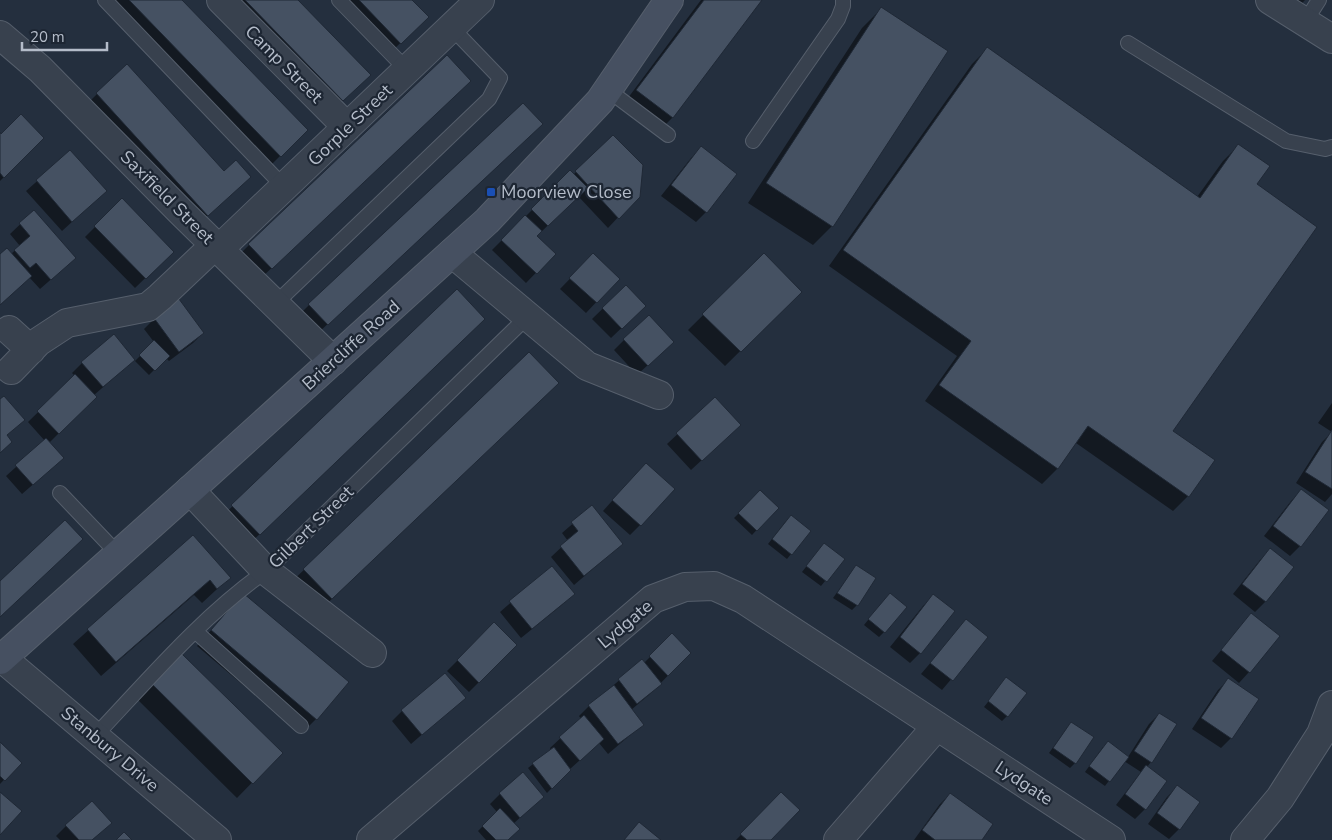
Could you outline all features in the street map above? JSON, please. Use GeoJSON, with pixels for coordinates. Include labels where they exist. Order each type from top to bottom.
{"type":"FeatureCollection","features":[{"type":"Feature","properties":{"kind":"street","name":"Camp Street"},"geometry":{"type":"LineString","coordinates":[[221,0],[347,127]]}},
{"type":"Feature","properties":{"kind":"street","name":"Briercliffe Road"},"geometry":{"type":"LineString","coordinates":[[1,659],[494,214],[600,101],[669,0]]}},
{"type":"Feature","properties":{"kind":"street"},"geometry":{"type":"LineString","coordinates":[[1270,0],[1312,11],[1332,39]]}},
{"type":"Feature","properties":{"kind":"street","name":"Gorple Street"},"geometry":{"type":"LineString","coordinates":[[11,370],[38,342],[68,323],[148,307],[284,187],[406,70],[464,10]]}},
{"type":"Feature","properties":{"kind":"street","name":"Saxifield Street"},"geometry":{"type":"LineString","coordinates":[[0,35],[40,69],[332,361]]}},
{"type":"Feature","properties":{"kind":"street"},"geometry":{"type":"LineString","coordinates":[[452,253],[588,366],[659,395]]}},
{"type":"Feature","properties":{"kind":"street"},"geometry":{"type":"LineString","coordinates":[[9,330],[31,350]]}},
{"type":"Feature","properties":{"kind":"street"},"geometry":{"type":"LineString","coordinates":[[190,490],[266,571],[372,654]]}},
{"type":"Feature","properties":{"kind":"street","name":"Lydgate"},"geometry":{"type":"LineString","coordinates":[[371,840],[653,599],[685,587],[714,586],[744,599],[1111,840]]}},
{"type":"Feature","properties":{"kind":"street","name":"Stanbury Drive"},"geometry":{"type":"LineString","coordinates":[[1,659],[217,840]]}},
{"type":"Feature","properties":{"kind":"street"},"geometry":{"type":"LineString","coordinates":[[1245,840],[1280,798],[1321,734],[1332,705]]}},
{"type":"Feature","properties":{"kind":"street"},"geometry":{"type":"LineString","coordinates":[[838,840],[937,726]]}},
{"type":"Feature","properties":{"kind":"lane"},"geometry":{"type":"LineString","coordinates":[[105,0],[284,187]]}},
{"type":"Feature","properties":{"kind":"lane"},"geometry":{"type":"LineString","coordinates":[[339,0],[406,70]]}},
{"type":"Feature","properties":{"kind":"lane"},"geometry":{"type":"LineString","coordinates":[[753,142],[838,19],[844,0]]}},
{"type":"Feature","properties":{"kind":"lane"},"geometry":{"type":"LineString","coordinates":[[275,304],[489,100],[500,78],[464,10]]}},
{"type":"Feature","properties":{"kind":"lane"},"geometry":{"type":"LineString","coordinates":[[1128,43],[1286,141],[1325,149],[1332,147]]}},
{"type":"Feature","properties":{"kind":"lane"},"geometry":{"type":"LineString","coordinates":[[608,90],[668,134]]}},
{"type":"Feature","properties":{"kind":"lane","name":"Gilbert Street"},"geometry":{"type":"LineString","coordinates":[[95,736],[195,631],[241,589],[266,571],[528,316]]}},
{"type":"Feature","properties":{"kind":"lane"},"geometry":{"type":"LineString","coordinates":[[60,493],[118,554]]}},
{"type":"Feature","properties":{"kind":"lane"},"geometry":{"type":"LineString","coordinates":[[195,631],[301,726]]}},
{"type":"Feature","properties":{"kind":"building"},"geometry":{"type":"Polygon","coordinates":[[[129,0],[182,0],[308,130],[281,157],[129,0]]]}},
{"type":"Feature","properties":{"kind":"building"},"geometry":{"type":"Polygon","coordinates":[[[245,0],[298,0],[371,75],[343,101],[245,0]]]}},
{"type":"Feature","properties":{"kind":"building"},"geometry":{"type":"Polygon","coordinates":[[[359,0],[412,0],[429,17],[401,44],[359,0]]]}},
{"type":"Feature","properties":{"kind":"building"},"geometry":{"type":"Polygon","coordinates":[[[704,0],[762,0],[673,118],[636,90],[704,0]]]}},
{"type":"Feature","properties":{"kind":"building"},"geometry":{"type":"Polygon","coordinates":[[[881,7],[948,51],[833,227],[766,183],[881,7]]]}},
{"type":"Feature","properties":{"kind":"building"},"geometry":{"type":"Polygon","coordinates":[[[987,47],[1200,198],[1238,144],[1270,166],[1257,184],[1317,227],[1173,431],[1215,460],[1189,497],[1088,426],[1058,469],[939,385],[971,341],[843,250],[987,47]]]}},
{"type":"Feature","properties":{"kind":"building"},"geometry":{"type":"Polygon","coordinates":[[[447,55],[471,81],[272,269],[248,244],[447,55]]]}},
{"type":"Feature","properties":{"kind":"building"},"geometry":{"type":"Polygon","coordinates":[[[127,64],[224,171],[236,160],[251,177],[208,216],[96,93],[127,64]]]}},
{"type":"Feature","properties":{"kind":"building"},"geometry":{"type":"Polygon","coordinates":[[[523,103],[543,124],[328,325],[308,304],[523,103]]]}},
{"type":"Feature","properties":{"kind":"building"},"geometry":{"type":"Polygon","coordinates":[[[21,114],[44,138],[4,178],[0,173],[0,132],[1,134],[21,114]]]}},
{"type":"Feature","properties":{"kind":"building"},"geometry":{"type":"Polygon","coordinates":[[[613,135],[643,165],[640,197],[619,219],[575,171],[613,135]]]}},
{"type":"Feature","properties":{"kind":"building"},"geometry":{"type":"Polygon","coordinates":[[[701,146],[737,174],[707,213],[671,185],[701,146]]]}},
{"type":"Feature","properties":{"kind":"building"},"geometry":{"type":"Polygon","coordinates":[[[70,150],[107,191],[72,222],[36,180],[70,150]]]}},
{"type":"Feature","properties":{"kind":"building"},"geometry":{"type":"Polygon","coordinates":[[[570,170],[588,188],[548,226],[531,209],[570,170]]]}},
{"type":"Feature","properties":{"kind":"building"},"geometry":{"type":"Polygon","coordinates":[[[122,198],[174,252],[146,279],[94,226],[122,198]]]}},
{"type":"Feature","properties":{"kind":"building"},"geometry":{"type":"Polygon","coordinates":[[[34,210],[76,258],[51,280],[36,263],[30,268],[14,250],[30,236],[19,223],[34,210]]]}},
{"type":"Feature","properties":{"kind":"building"},"geometry":{"type":"Polygon","coordinates":[[[525,215],[542,231],[537,236],[556,254],[537,274],[501,240],[525,215]]]}},
{"type":"Feature","properties":{"kind":"building"},"geometry":{"type":"Polygon","coordinates":[[[7,248],[32,276],[0,305],[0,254],[7,248]]]}},
{"type":"Feature","properties":{"kind":"building"},"geometry":{"type":"Polygon","coordinates":[[[593,253],[620,279],[597,303],[569,278],[593,253]]]}},
{"type":"Feature","properties":{"kind":"building"},"geometry":{"type":"Polygon","coordinates":[[[764,253],[802,292],[741,352],[702,314],[764,253]]]}},
{"type":"Feature","properties":{"kind":"building"},"geometry":{"type":"Polygon","coordinates":[[[626,285],[646,306],[622,329],[602,308],[626,285]]]}},
{"type":"Feature","properties":{"kind":"building"},"geometry":{"type":"Polygon","coordinates":[[[457,289],[485,319],[260,535],[231,505],[457,289]]]}},
{"type":"Feature","properties":{"kind":"building"},"geometry":{"type":"Polygon","coordinates":[[[179,299],[204,333],[179,352],[154,318],[179,299]]]}},
{"type":"Feature","properties":{"kind":"building"},"geometry":{"type":"Polygon","coordinates":[[[649,315],[674,342],[648,366],[623,339],[649,315]]]}},
{"type":"Feature","properties":{"kind":"building"},"geometry":{"type":"Polygon","coordinates":[[[114,334],[135,360],[103,387],[81,362],[114,334]]]}},
{"type":"Feature","properties":{"kind":"building"},"geometry":{"type":"Polygon","coordinates":[[[154,340],[170,356],[155,371],[139,355],[154,340]]]}},
{"type":"Feature","properties":{"kind":"building"},"geometry":{"type":"Polygon","coordinates":[[[529,352],[559,383],[332,599],[303,569],[529,352]]]}},
{"type":"Feature","properties":{"kind":"building"},"geometry":{"type":"Polygon","coordinates":[[[75,374],[97,397],[59,434],[37,411],[75,374]]]}},
{"type":"Feature","properties":{"kind":"building"},"geometry":{"type":"Polygon","coordinates":[[[4,396],[25,420],[7,435],[12,442],[0,453],[0,399],[4,396]]]}},
{"type":"Feature","properties":{"kind":"building"},"geometry":{"type":"Polygon","coordinates":[[[715,397],[741,425],[702,461],[676,433],[715,397]]]}},
{"type":"Feature","properties":{"kind":"building"},"geometry":{"type":"Polygon","coordinates":[[[1332,430],[1332,489],[1305,472],[1332,430]]]}},
{"type":"Feature","properties":{"kind":"building"},"geometry":{"type":"Polygon","coordinates":[[[46,438],[64,458],[33,485],[15,465],[46,438]]]}},
{"type":"Feature","properties":{"kind":"building"},"geometry":{"type":"Polygon","coordinates":[[[646,463],[675,489],[641,526],[612,500],[646,463]]]}},
{"type":"Feature","properties":{"kind":"building"},"geometry":{"type":"Polygon","coordinates":[[[1301,489],[1329,510],[1301,547],[1273,526],[1301,489]]]}},
{"type":"Feature","properties":{"kind":"building"},"geometry":{"type":"Polygon","coordinates":[[[760,490],[779,508],[757,531],[738,513],[760,490]]]}},
{"type":"Feature","properties":{"kind":"building"},"geometry":{"type":"Polygon","coordinates":[[[592,505],[623,544],[584,576],[560,546],[578,531],[571,522],[592,505]]]}},
{"type":"Feature","properties":{"kind":"building"},"geometry":{"type":"Polygon","coordinates":[[[791,515],[811,531],[792,555],[772,539],[791,515]]]}},
{"type":"Feature","properties":{"kind":"building"},"geometry":{"type":"Polygon","coordinates":[[[65,520],[83,539],[0,617],[0,581],[65,520]]]}},
{"type":"Feature","properties":{"kind":"building"},"geometry":{"type":"Polygon","coordinates":[[[193,535],[231,578],[217,589],[210,580],[116,662],[87,629],[193,535]]]}},
{"type":"Feature","properties":{"kind":"building"},"geometry":{"type":"Polygon","coordinates":[[[824,543],[845,559],[827,582],[806,566],[824,543]]]}},
{"type":"Feature","properties":{"kind":"building"},"geometry":{"type":"Polygon","coordinates":[[[1270,548],[1294,567],[1266,602],[1242,584],[1270,548]]]}},
{"type":"Feature","properties":{"kind":"building"},"geometry":{"type":"Polygon","coordinates":[[[856,565],[876,578],[858,606],[837,593],[856,565]]]}},
{"type":"Feature","properties":{"kind":"building"},"geometry":{"type":"Polygon","coordinates":[[[552,566],[575,594],[532,629],[509,601],[552,566]]]}},
{"type":"Feature","properties":{"kind":"building"},"geometry":{"type":"Polygon","coordinates":[[[243,593],[349,682],[317,720],[211,630],[243,593]]]}},
{"type":"Feature","properties":{"kind":"building"},"geometry":{"type":"Polygon","coordinates":[[[890,593],[907,607],[885,633],[868,619],[890,593]]]}},
{"type":"Feature","properties":{"kind":"building"},"geometry":{"type":"Polygon","coordinates":[[[933,594],[955,611],[921,654],[900,637],[933,594]]]}},
{"type":"Feature","properties":{"kind":"building"},"geometry":{"type":"Polygon","coordinates":[[[1251,613],[1280,636],[1250,673],[1221,650],[1251,613]]]}},
{"type":"Feature","properties":{"kind":"building"},"geometry":{"type":"Polygon","coordinates":[[[966,619],[988,637],[953,681],[930,663],[966,619]]]}},
{"type":"Feature","properties":{"kind":"building"},"geometry":{"type":"Polygon","coordinates":[[[494,622],[517,645],[479,683],[457,660],[494,622]]]}},
{"type":"Feature","properties":{"kind":"building"},"geometry":{"type":"Polygon","coordinates":[[[672,633],[691,653],[668,676],[649,656],[672,633]]]}},
{"type":"Feature","properties":{"kind":"building"},"geometry":{"type":"Polygon","coordinates":[[[182,654],[283,753],[253,784],[152,684],[182,654]]]}},
{"type":"Feature","properties":{"kind":"building"},"geometry":{"type":"Polygon","coordinates":[[[642,659],[662,684],[637,704],[618,679],[642,659]]]}},
{"type":"Feature","properties":{"kind":"building"},"geometry":{"type":"Polygon","coordinates":[[[445,673],[466,698],[422,735],[401,710],[445,673]]]}},
{"type":"Feature","properties":{"kind":"building"},"geometry":{"type":"Polygon","coordinates":[[[1006,677],[1027,693],[1008,717],[988,701],[1006,677]]]}},
{"type":"Feature","properties":{"kind":"building"},"geometry":{"type":"Polygon","coordinates":[[[1228,678],[1259,699],[1232,739],[1201,718],[1228,678]]]}},
{"type":"Feature","properties":{"kind":"building"},"geometry":{"type":"Polygon","coordinates":[[[614,685],[644,725],[618,744],[588,705],[614,685]]]}},
{"type":"Feature","properties":{"kind":"building"},"geometry":{"type":"Polygon","coordinates":[[[1159,713],[1177,724],[1152,763],[1134,751],[1159,713]]]}},
{"type":"Feature","properties":{"kind":"building"},"geometry":{"type":"Polygon","coordinates":[[[584,715],[604,739],[580,761],[559,737],[584,715]]]}},
{"type":"Feature","properties":{"kind":"building"},"geometry":{"type":"Polygon","coordinates":[[[1071,722],[1094,737],[1076,764],[1053,748],[1071,722]]]}},
{"type":"Feature","properties":{"kind":"building"},"geometry":{"type":"Polygon","coordinates":[[[1108,741],[1129,757],[1110,782],[1089,766],[1108,741]]]}},
{"type":"Feature","properties":{"kind":"building"},"geometry":{"type":"Polygon","coordinates":[[[0,742],[22,763],[5,781],[0,776],[0,742]]]}},
{"type":"Feature","properties":{"kind":"building"},"geometry":{"type":"Polygon","coordinates":[[[554,747],[571,770],[552,789],[532,763],[554,747]]]}},
{"type":"Feature","properties":{"kind":"building"},"geometry":{"type":"Polygon","coordinates":[[[1146,765],[1167,781],[1146,810],[1125,794],[1146,765]]]}},
{"type":"Feature","properties":{"kind":"building"},"geometry":{"type":"Polygon","coordinates":[[[523,772],[544,797],[520,818],[499,793],[523,772]]]}},
{"type":"Feature","properties":{"kind":"building"},"geometry":{"type":"Polygon","coordinates":[[[1177,785],[1200,802],[1180,830],[1157,813],[1177,785]]]}},
{"type":"Feature","properties":{"kind":"building"},"geometry":{"type":"Polygon","coordinates":[[[0,792],[22,811],[0,835],[0,792]]]}},
{"type":"Feature","properties":{"kind":"building"},"geometry":{"type":"Polygon","coordinates":[[[781,792],[800,810],[771,840],[747,840],[740,834],[781,792]]]}},
{"type":"Feature","properties":{"kind":"building"},"geometry":{"type":"Polygon","coordinates":[[[950,793],[993,824],[982,840],[935,840],[922,830],[950,793]]]}},
{"type":"Feature","properties":{"kind":"building"},"geometry":{"type":"Polygon","coordinates":[[[92,801],[112,823],[92,840],[79,840],[65,825],[92,801]]]}},
{"type":"Feature","properties":{"kind":"building"},"geometry":{"type":"Polygon","coordinates":[[[500,808],[520,829],[508,840],[496,840],[482,826],[500,808]]]}},
{"type":"Feature","properties":{"kind":"building"},"geometry":{"type":"Polygon","coordinates":[[[639,822],[661,840],[624,840],[639,822]]]}},
{"type":"Feature","properties":{"kind":"building"},"geometry":{"type":"Polygon","coordinates":[[[124,832],[132,840],[116,840],[124,832]]]}},
{"type":"Feature","properties":{"kind":"place","name":"Moorview Close"},"geometry":{"type":"Point","coordinates":[491,192]}}]}
